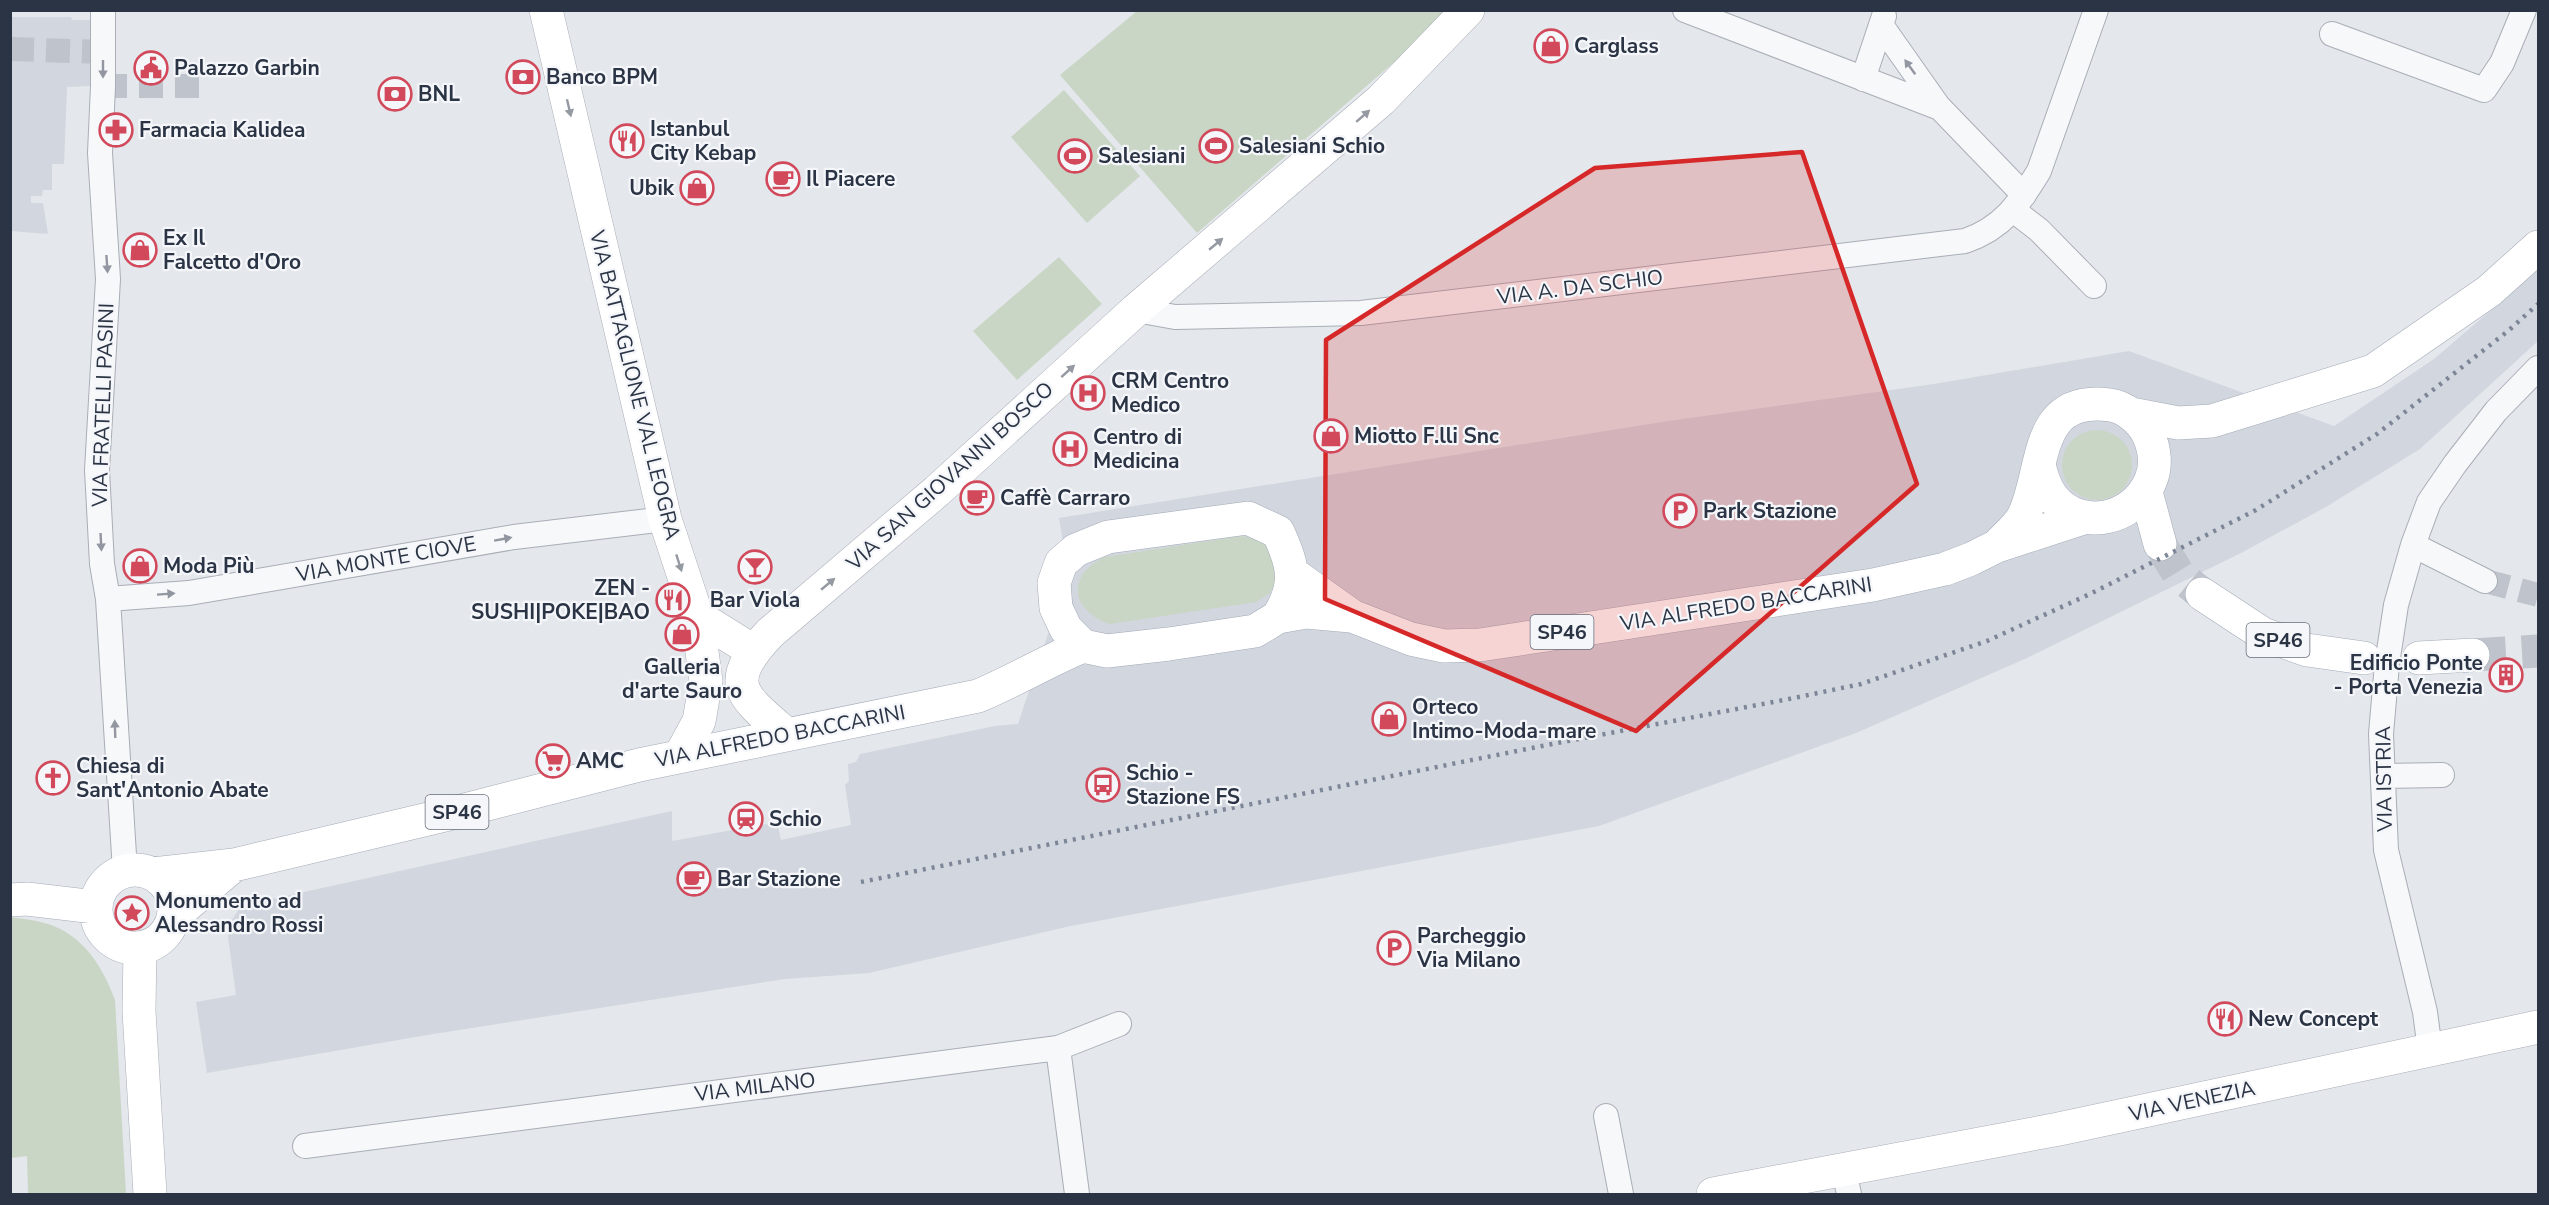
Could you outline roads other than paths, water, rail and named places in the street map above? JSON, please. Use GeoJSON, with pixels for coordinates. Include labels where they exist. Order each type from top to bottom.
{"type":"FeatureCollection","features":[{"type":"Feature","properties":{"kind":"main road","name":"VIA BATTAGLIONE VAL LEOGRA"},"geometry":{"type":"LineString","coordinates":[[546,10],[665,519],[697,616],[705,681],[699,721],[680,756]]}},
{"type":"Feature","properties":{"kind":"main road","name":"VIA SAN GIOVANNI BOSCO"},"geometry":{"type":"LineString","coordinates":[[786,734],[752,705],[744,694],[740,675],[753,651],[770,633],[937,491],[1136,310],[1381,100],[1468,10]]}},
{"type":"Feature","properties":{"kind":"main road"},"geometry":{"type":"LineString","coordinates":[[2212,421],[2373,371],[2489,291],[2538,247]]}},
{"type":"Feature","properties":{"kind":"main road","name":"VIA ALFREDO BACCARINI"},"geometry":{"type":"LineString","coordinates":[[1997,546],[2023,517],[2039,465],[2041,446],[2049,429],[2061,416],[2078,407],[2096,403],[2114,406],[2131,414],[2178,423],[2212,421]]}},
{"type":"Feature","properties":{"kind":"main road"},"geometry":{"type":"LineString","coordinates":[[2039,465],[2044,483],[2054,498],[2068,511],[2100,517],[2160,544],[2150,478],[2153,444],[2144,427],[2131,414]]}},
{"type":"Feature","properties":{"kind":"main road","name":"VIA ALFREDO BACCARINI"},"geometry":{"type":"LineString","coordinates":[[1293,574],[1352,616],[1411,639],[1444,646],[1480,645],[1873,585],[1945,569],[1971,560],[1997,546],[2132,507],[2150,478],[2212,421]]}},
{"type":"Feature","properties":{"kind":"main road"},"geometry":{"type":"LineString","coordinates":[[1083,646],[1066,629],[1056,608],[1054,583],[1061,563],[1076,550],[1108,537],[1219,520],[1248,518],[1278,532],[1293,574],[1288,599],[1267,624]]}},
{"type":"Feature","properties":{"kind":"main road","name":"SP46"},"geometry":{"type":"LineString","coordinates":[[2202,594],[2263,634],[2307,650],[2364,658]]}},
{"type":"Feature","properties":{"kind":"main road"},"geometry":{"type":"LineString","coordinates":[[1011,682],[1036,648],[1056,608]]}},
{"type":"Feature","properties":{"kind":"main road","name":"VIA ALFREDO BACCARINI"},"geometry":{"type":"LineString","coordinates":[[139,873],[234,866],[680,756],[978,696],[1083,646],[1107,651],[1267,624],[1306,612],[1352,616]]}},
{"type":"Feature","properties":{"kind":"main road"},"geometry":{"type":"LineString","coordinates":[[697,616],[753,651]]}},
{"type":"Feature","properties":{"kind":"main road"},"geometry":{"type":"LineString","coordinates":[[2419,658],[2473,655]]}},
{"type":"Feature","properties":{"kind":"main road"},"geometry":{"type":"LineString","coordinates":[[174,916],[172,896],[161,880],[139,873],[108,881],[97,897],[95,907],[101,929],[108,938],[129,948],[140,948],[158,941],[165,934],[174,916],[234,866]]}},
{"type":"Feature","properties":{"kind":"main road"},"geometry":{"type":"LineString","coordinates":[[10,900],[27,899],[95,907]]}},
{"type":"Feature","properties":{"kind":"main road"},"geometry":{"type":"LineString","coordinates":[[140,948],[139,1011],[150,1194]]}},
{"type":"Feature","properties":{"kind":"main road","name":"VIA VENEZIA"},"geometry":{"type":"LineString","coordinates":[[1713,1194],[1847,1183],[2059,1129],[2538,1027]]}},
{"type":"Feature","properties":{"kind":"street","name":"VIA FRATELLI PASINI"},"geometry":{"type":"LineString","coordinates":[[103,10],[100,153],[108,279],[97,470],[102,564],[139,873]]}},
{"type":"Feature","properties":{"kind":"street"},"geometry":{"type":"LineString","coordinates":[[1685,10],[1940,108]]}},
{"type":"Feature","properties":{"kind":"street","name":"VIA A. DA SCHIO"},"geometry":{"type":"LineString","coordinates":[[1136,310],[1175,317],[1373,311],[1965,241],[1984,234],[1998,225],[2018,202],[2039,171],[2096,10]]}},
{"type":"Feature","properties":{"kind":"street"},"geometry":{"type":"LineString","coordinates":[[2332,34],[2484,90],[2502,63],[2524,10]]}},
{"type":"Feature","properties":{"kind":"street"},"geometry":{"type":"LineString","coordinates":[[1863,79],[1884,18]]}},
{"type":"Feature","properties":{"kind":"street"},"geometry":{"type":"LineString","coordinates":[[1884,18],[1940,108],[2039,230],[2094,286]]}},
{"type":"Feature","properties":{"kind":"street","name":"VIA ISTRIA"},"geometry":{"type":"LineString","coordinates":[[2430,1050],[2425,1012],[2386,850],[2381,734],[2387,664],[2396,605],[2413,545],[2429,502],[2496,411],[2538,368]]}},
{"type":"Feature","properties":{"kind":"street","name":"VIA MONTE CIOVE"},"geometry":{"type":"LineString","coordinates":[[108,599],[189,593],[514,537],[665,519]]}},
{"type":"Feature","properties":{"kind":"street"},"geometry":{"type":"LineString","coordinates":[[2413,545],[2485,581]]}},
{"type":"Feature","properties":{"kind":"street"},"geometry":{"type":"LineString","coordinates":[[2383,776],[2442,775]]}},
{"type":"Feature","properties":{"kind":"street","name":"VIA MILANO"},"geometry":{"type":"LineString","coordinates":[[304,1146],[1058,1048],[1119,1024]]}},
{"type":"Feature","properties":{"kind":"street"},"geometry":{"type":"LineString","coordinates":[[1058,1048],[1077,1194]]}},
{"type":"Feature","properties":{"kind":"street"},"geometry":{"type":"LineString","coordinates":[[1606,1116],[1621,1194]]}},
{"type":"Feature","properties":{"kind":"tunnel"},"geometry":{"type":"LineString","coordinates":[[10,49],[104,52]]}},
{"type":"Feature","properties":{"kind":"tunnel"},"geometry":{"type":"LineString","coordinates":[[103,86],[203,86]]}},
{"type":"Feature","properties":{"kind":"tunnel"},"geometry":{"type":"LineString","coordinates":[[2160,544],[2179,575],[2202,594]]}},
{"type":"Feature","properties":{"kind":"tunnel"},"geometry":{"type":"LineString","coordinates":[[2485,581],[2538,595]]}},
{"type":"Feature","properties":{"kind":"tunnel"},"geometry":{"type":"LineString","coordinates":[[2473,655],[2538,651]]}},
{"type":"Feature","properties":{"kind":"railway"},"geometry":{"type":"LineString","coordinates":[[861,882],[1861,684],[1987,641],[2090,594],[2256,510],[2377,434],[2508,331],[2538,304]]}},
{"type":"Feature","properties":{"kind":"place","name":"Carglass"},"geometry":{"type":"Point","coordinates":[1551,46]}},
{"type":"Feature","properties":{"kind":"place","name":"Palazzo Garbin"},"geometry":{"type":"Point","coordinates":[151,68]}},
{"type":"Feature","properties":{"kind":"place","name":"Banco BPM"},"geometry":{"type":"Point","coordinates":[523,77]}},
{"type":"Feature","properties":{"kind":"place","name":"BNL"},"geometry":{"type":"Point","coordinates":[395,94]}},
{"type":"Feature","properties":{"kind":"place","name":"Farmacia Kalidea"},"geometry":{"type":"Point","coordinates":[116,130]}},
{"type":"Feature","properties":{"kind":"place","name":"Istanbul City Kebap"},"geometry":{"type":"Point","coordinates":[627,141]}},
{"type":"Feature","properties":{"kind":"place","name":"Salesiani Schio"},"geometry":{"type":"Point","coordinates":[1216,146]}},
{"type":"Feature","properties":{"kind":"place","name":"Salesiani"},"geometry":{"type":"Point","coordinates":[1075,156]}},
{"type":"Feature","properties":{"kind":"place","name":"Il Piacere"},"geometry":{"type":"Point","coordinates":[783,179]}},
{"type":"Feature","properties":{"kind":"place","name":"Ubik"},"geometry":{"type":"Point","coordinates":[697,188]}},
{"type":"Feature","properties":{"kind":"place","name":"Ex Il Falcetto d'Oro"},"geometry":{"type":"Point","coordinates":[140,250]}},
{"type":"Feature","properties":{"kind":"place","name":"CRM Centro Medico"},"geometry":{"type":"Point","coordinates":[1088,393]}},
{"type":"Feature","properties":{"kind":"place","name":"Miotto F.lli Snc"},"geometry":{"type":"Point","coordinates":[1331,436]}},
{"type":"Feature","properties":{"kind":"place","name":"Centro di Medicina"},"geometry":{"type":"Point","coordinates":[1070,449]}},
{"type":"Feature","properties":{"kind":"place","name":"Caffè Carraro"},"geometry":{"type":"Point","coordinates":[977,498]}},
{"type":"Feature","properties":{"kind":"place","name":"Park Stazione"},"geometry":{"type":"Point","coordinates":[1680,511]}},
{"type":"Feature","properties":{"kind":"place","name":"Moda Più"},"geometry":{"type":"Point","coordinates":[140,566]}},
{"type":"Feature","properties":{"kind":"place","name":"Bar Viola"},"geometry":{"type":"Point","coordinates":[755,567]}},
{"type":"Feature","properties":{"kind":"place","name":"ZEN - SUSHI|POKE|BAO"},"geometry":{"type":"Point","coordinates":[673,600]}},
{"type":"Feature","properties":{"kind":"place","name":"Galleria d'arte Sauro"},"geometry":{"type":"Point","coordinates":[682,634]}},
{"type":"Feature","properties":{"kind":"place","name":"Edificio Ponte - Porta Venezia"},"geometry":{"type":"Point","coordinates":[2506,675]}},
{"type":"Feature","properties":{"kind":"place","name":"Orteco Intimo-Moda-mare"},"geometry":{"type":"Point","coordinates":[1389,719]}},
{"type":"Feature","properties":{"kind":"place","name":"AMC"},"geometry":{"type":"Point","coordinates":[553,761]}},
{"type":"Feature","properties":{"kind":"place","name":"Chiesa di Sant'Antonio Abate"},"geometry":{"type":"Point","coordinates":[53,778]}},
{"type":"Feature","properties":{"kind":"place","name":"Schio - Stazione FS"},"geometry":{"type":"Point","coordinates":[1103,785]}},
{"type":"Feature","properties":{"kind":"place","name":"Schio"},"geometry":{"type":"Point","coordinates":[746,819]}},
{"type":"Feature","properties":{"kind":"place","name":"Bar Stazione"},"geometry":{"type":"Point","coordinates":[694,879]}},
{"type":"Feature","properties":{"kind":"place","name":"Monumento ad Alessandro Rossi"},"geometry":{"type":"Point","coordinates":[132,913]}},
{"type":"Feature","properties":{"kind":"place","name":"Parcheggio Via Milano"},"geometry":{"type":"Point","coordinates":[1394,948]}},
{"type":"Feature","properties":{"kind":"place","name":"New Concept"},"geometry":{"type":"Point","coordinates":[2225,1019]}}]}
